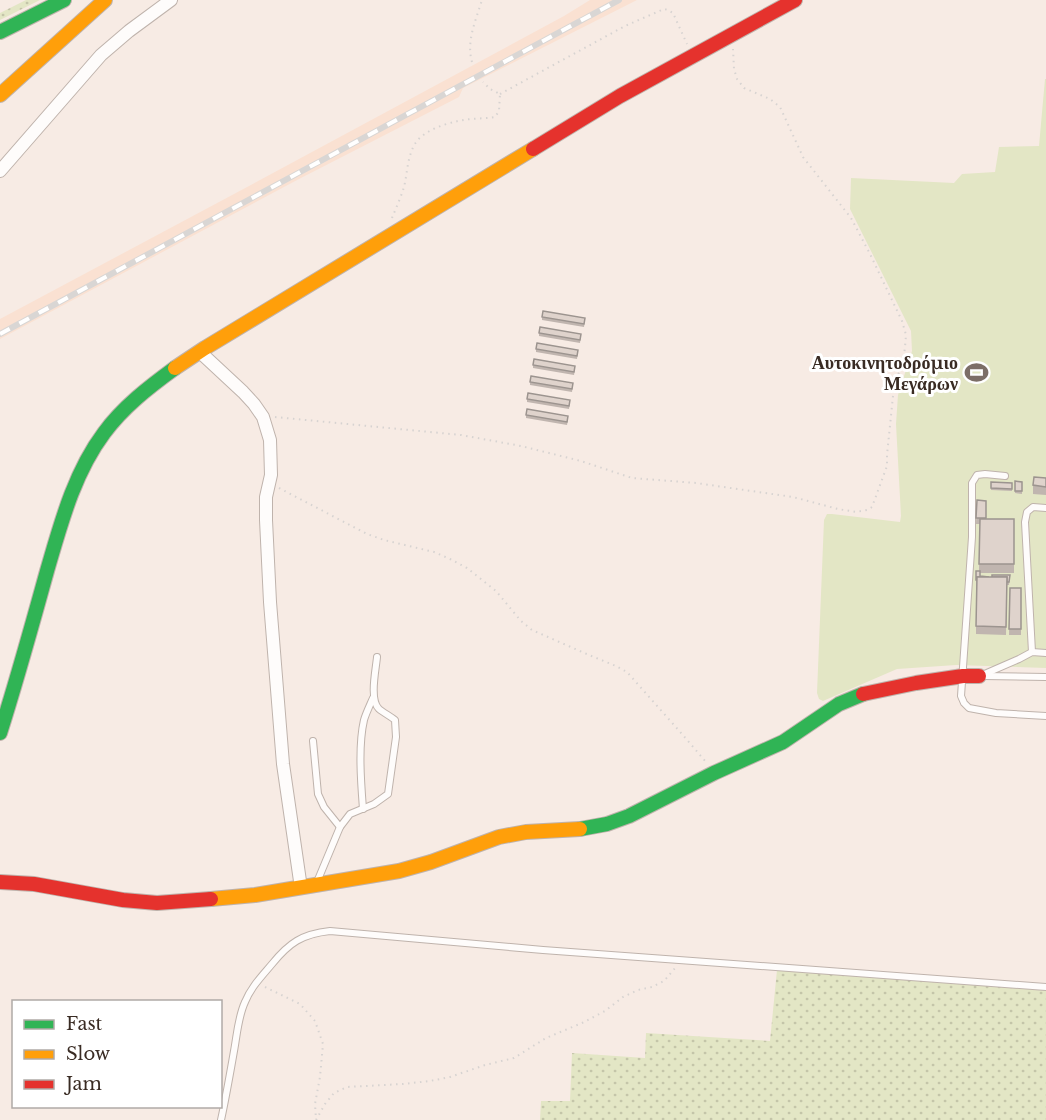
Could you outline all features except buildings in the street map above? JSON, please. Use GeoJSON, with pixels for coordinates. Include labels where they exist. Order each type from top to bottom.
{"type":"FeatureCollection","features":[{"type":"Feature","properties":{"kind":"main road"},"geometry":{"type":"LineString","coordinates":[[0,32],[64,0]]}},
{"type":"Feature","properties":{"kind":"main road"},"geometry":{"type":"LineString","coordinates":[[0,96],[105,0]]}},
{"type":"Feature","properties":{"kind":"main road"},"geometry":{"type":"LineString","coordinates":[[0,733],[69,502],[83,468],[104,433],[130,403],[162,377],[200,352],[620,96],[795,0]]}},
{"type":"Feature","properties":{"kind":"main road"},"geometry":{"type":"LineString","coordinates":[[0,882],[34,884],[141,903],[157,903],[244,896],[399,871],[514,833],[579,829],[608,824],[783,742],[839,704],[866,692],[963,676],[980,676]]}},
{"type":"Feature","properties":{"kind":"street"},"geometry":{"type":"LineString","coordinates":[[2,164],[101,55],[129,30],[171,0]]}},
{"type":"Feature","properties":{"kind":"street"},"geometry":{"type":"LineString","coordinates":[[200,352],[243,392],[263,417],[270,440],[272,460],[266,497],[267,557],[283,764],[301,888]]}},
{"type":"Feature","properties":{"kind":"lane"},"geometry":{"type":"LineString","coordinates":[[1005,476],[976,475],[972,483],[972,537],[962,696],[969,708],[996,713],[1046,716]]}},
{"type":"Feature","properties":{"kind":"lane"},"geometry":{"type":"LineString","coordinates":[[1032,652],[1025,522],[1027,512],[1033,507],[1046,508]]}},
{"type":"Feature","properties":{"kind":"lane"},"geometry":{"type":"LineString","coordinates":[[980,676],[1019,660],[1032,652],[1046,652]]}},
{"type":"Feature","properties":{"kind":"lane"},"geometry":{"type":"LineString","coordinates":[[363,809],[360,778],[364,720],[373,698],[377,657]]}},
{"type":"Feature","properties":{"kind":"lane"},"geometry":{"type":"LineString","coordinates":[[980,676],[1046,677]]}},
{"type":"Feature","properties":{"kind":"lane"},"geometry":{"type":"LineString","coordinates":[[316,886],[340,827],[350,814],[374,804],[388,794],[396,737],[394,720],[386,712],[377,708],[373,698]]}},
{"type":"Feature","properties":{"kind":"lane"},"geometry":{"type":"LineString","coordinates":[[314,741],[318,794],[324,807],[340,827]]}},
{"type":"Feature","properties":{"kind":"lane"},"geometry":{"type":"LineString","coordinates":[[221,1120],[245,1001],[256,982],[281,953],[292,943],[315,932],[330,931],[543,950],[1046,987]]}},
{"type":"Feature","properties":{"kind":"path"},"geometry":{"type":"LineString","coordinates":[[472,62],[469,52],[472,31],[482,0]]}},
{"type":"Feature","properties":{"kind":"path"},"geometry":{"type":"LineString","coordinates":[[500,94],[625,26],[664,9],[672,13],[692,55]]}},
{"type":"Feature","properties":{"kind":"path"},"geometry":{"type":"LineString","coordinates":[[263,417],[339,422],[461,435],[522,446],[581,461],[632,478],[696,483],[793,497],[855,512],[872,507],[887,466],[893,396],[897,375],[903,363],[906,335],[904,328],[851,218],[803,157],[780,107],[770,99],[744,88],[737,79],[731,34]]}},
{"type":"Feature","properties":{"kind":"path"},"geometry":{"type":"LineString","coordinates":[[483,82],[500,94]]}},
{"type":"Feature","properties":{"kind":"path"},"geometry":{"type":"LineString","coordinates":[[388,237],[388,229],[404,187],[413,147],[421,137],[439,126],[495,117],[499,111],[500,94]]}},
{"type":"Feature","properties":{"kind":"path"},"geometry":{"type":"LineString","coordinates":[[269,482],[367,534],[434,552],[450,559],[496,591],[520,621],[532,630],[627,672],[714,773]]}},
{"type":"Feature","properties":{"kind":"path"},"geometry":{"type":"LineString","coordinates":[[316,1120],[334,1093],[347,1087],[430,1081],[514,1059],[546,1038],[605,1011],[623,997],[664,981],[682,960]]}},
{"type":"Feature","properties":{"kind":"path"},"geometry":{"type":"LineString","coordinates":[[256,982],[300,1004],[315,1021],[323,1044],[315,1104],[316,1120]]}},
{"type":"Feature","properties":{"kind":"shaded area"},"geometry":{"type":"Polygon","coordinates":[[[590,0],[637,0],[463,88],[459,97],[299,179],[0,339],[0,319],[590,0]]]}},
{"type":"Feature","properties":{"kind":"green space"},"geometry":{"type":"Polygon","coordinates":[[[26,0],[40,0],[0,20],[0,13],[26,0]]]}},
{"type":"Feature","properties":{"kind":"green space","name":"Αυτοκινητοδρόμιο Μεγάρων"},"geometry":{"type":"Polygon","coordinates":[[[1045,79],[1046,668],[956,665],[897,669],[823,701],[819,699],[817,693],[824,520],[827,514],[832,514],[900,522],[896,424],[898,395],[912,351],[911,331],[850,209],[851,178],[954,183],[962,174],[995,172],[999,147],[1039,146],[1045,79]]]}},
{"type":"Feature","properties":{"kind":"green space"},"geometry":{"type":"Polygon","coordinates":[[[777,970],[1046,989],[1046,1120],[540,1120],[541,1101],[570,1101],[572,1053],[645,1058],[646,1033],[770,1041],[777,970]]]}},
{"type":"Feature","properties":{"kind":"railway"},"geometry":{"type":"LineString","coordinates":[[0,334],[619,0]]}},
{"type":"Feature","properties":{"kind":"traffic: fast"},"geometry":{"type":"LineString","coordinates":[[0,32],[64,0]]}},
{"type":"Feature","properties":{"kind":"traffic: fast"},"geometry":{"type":"LineString","coordinates":[[0,733],[58,535],[84,465],[104,433],[119,415],[175,368]]}},
{"type":"Feature","properties":{"kind":"traffic: fast"},"geometry":{"type":"LineString","coordinates":[[580,829],[607,824],[629,816],[714,773],[783,742],[839,704],[863,694]]}},
{"type":"Feature","properties":{"kind":"traffic: slow"},"geometry":{"type":"LineString","coordinates":[[0,95],[105,0]]}},
{"type":"Feature","properties":{"kind":"traffic: slow"},"geometry":{"type":"LineString","coordinates":[[175,368],[533,149]]}},
{"type":"Feature","properties":{"kind":"traffic: slow"},"geometry":{"type":"LineString","coordinates":[[211,899],[255,895],[399,871],[499,837],[526,832],[580,829]]}},
{"type":"Feature","properties":{"kind":"traffic: jam"},"geometry":{"type":"LineString","coordinates":[[533,149],[620,96],[795,0]]}},
{"type":"Feature","properties":{"kind":"traffic: jam"},"geometry":{"type":"LineString","coordinates":[[863,694],[916,683],[979,676]]}},
{"type":"Feature","properties":{"kind":"traffic: jam"},"geometry":{"type":"LineString","coordinates":[[0,882],[34,884],[123,900],[157,903],[211,899]]}},
{"type":"Feature","properties":{"kind":"place","name":"Αυτοκινητοδρόμιο Μεγάρων"},"geometry":{"type":"Point","coordinates":[976,373]}}]}
